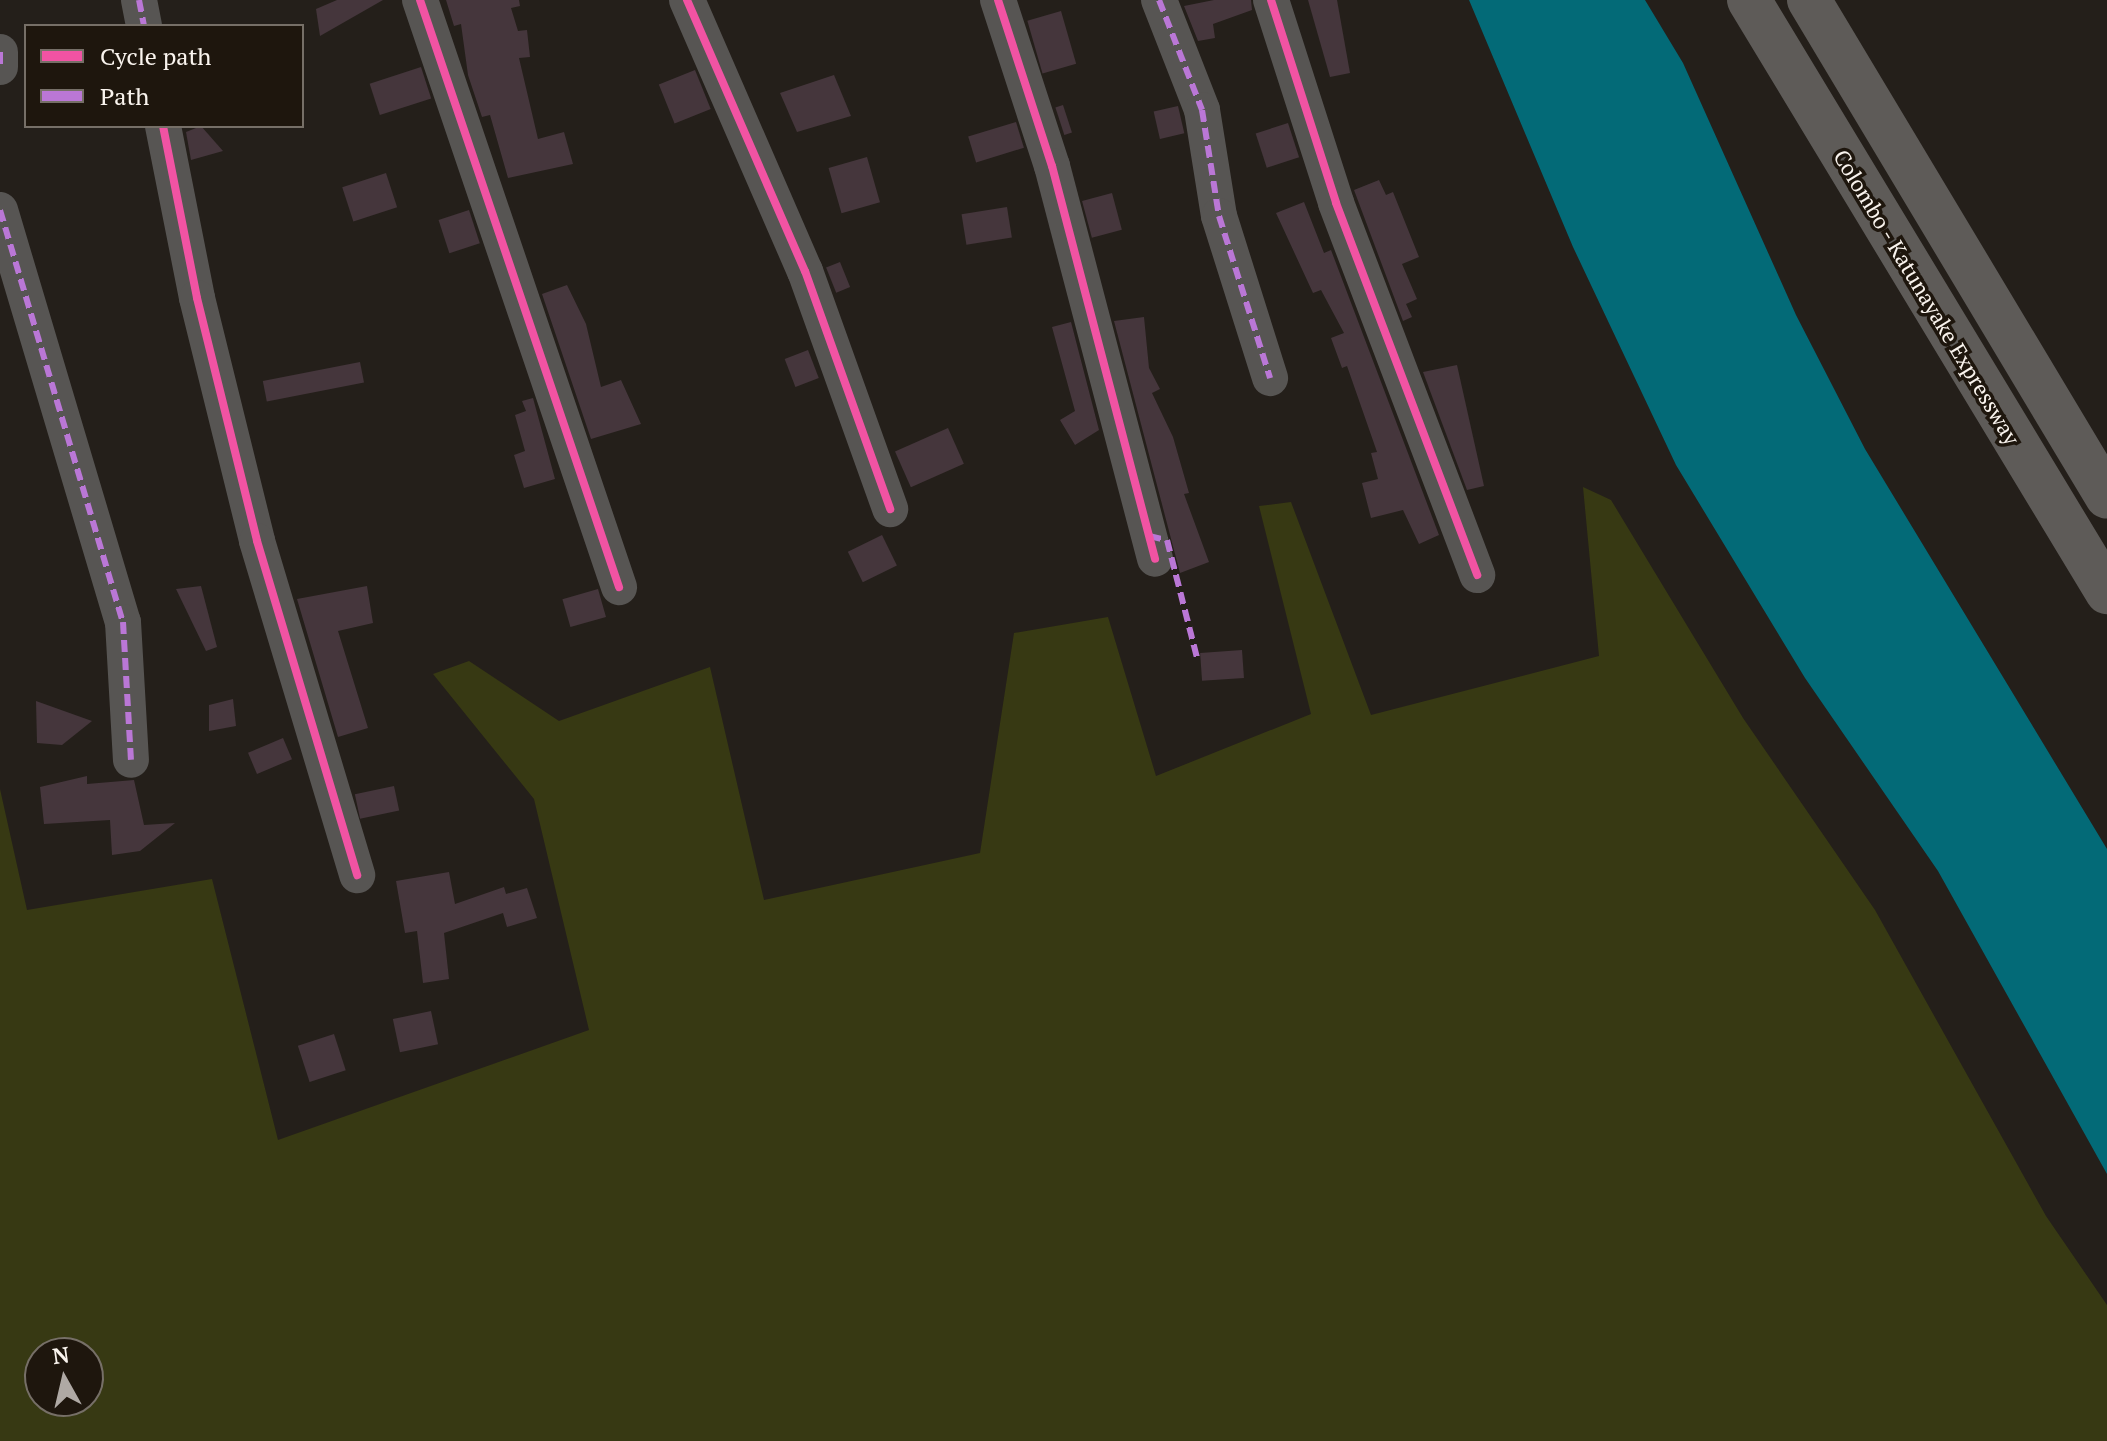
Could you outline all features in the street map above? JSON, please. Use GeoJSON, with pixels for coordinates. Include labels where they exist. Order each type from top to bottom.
{"type":"FeatureCollection","features":[{"type":"Feature","properties":{"kind":"highway","name":"Colombo - Katunayake Expressway"},"geometry":{"type":"LineString","coordinates":[[1749,0],[2107,592]]}},
{"type":"Feature","properties":{"kind":"highway"},"geometry":{"type":"LineString","coordinates":[[1809,0],[2107,497]]}},
{"type":"Feature","properties":{"kind":"street"},"geometry":{"type":"LineString","coordinates":[[139,0],[144,24]]}},
{"type":"Feature","properties":{"kind":"street"},"geometry":{"type":"LineString","coordinates":[[420,0],[619,587]]}},
{"type":"Feature","properties":{"kind":"street"},"geometry":{"type":"LineString","coordinates":[[687,0],[805,271],[890,509]]}},
{"type":"Feature","properties":{"kind":"street"},"geometry":{"type":"LineString","coordinates":[[998,0],[1052,166],[1155,559]]}},
{"type":"Feature","properties":{"kind":"street"},"geometry":{"type":"LineString","coordinates":[[1159,0],[1202,110],[1219,216],[1270,378]]}},
{"type":"Feature","properties":{"kind":"street"},"geometry":{"type":"LineString","coordinates":[[1271,0],[1336,203],[1477,575]]}},
{"type":"Feature","properties":{"kind":"street"},"geometry":{"type":"LineString","coordinates":[[0,52],[0,67]]}},
{"type":"Feature","properties":{"kind":"street"},"geometry":{"type":"LineString","coordinates":[[163,128],[197,298],[257,541],[357,875]]}},
{"type":"Feature","properties":{"kind":"street"},"geometry":{"type":"LineString","coordinates":[[0,210],[123,622],[131,760]]}},
{"type":"Feature","properties":{"kind":"green space"},"geometry":{"type":"Polygon","coordinates":[[[1583,487],[1611,500],[1743,718],[1875,910],[2046,1216],[2107,1305],[2107,1441],[0,1441],[0,789],[27,910],[212,879],[278,1140],[589,1030],[534,799],[433,674],[469,661],[559,721],[710,667],[764,900],[980,853],[1014,633],[1108,617],[1156,776],[1311,714],[1259,506],[1291,502],[1371,715],[1599,656],[1583,487]]]}},
{"type":"Feature","properties":{"kind":"water"},"geometry":{"type":"Polygon","coordinates":[[[1469,0],[1645,0],[1683,63],[1796,315],[1865,449],[2107,849],[2107,1174],[1938,871],[1805,678],[1676,465],[1573,247],[1469,0]]]}},
{"type":"Feature","properties":{"kind":"building"},"geometry":{"type":"Polygon","coordinates":[[[337,0],[383,0],[320,36],[316,9],[337,0]]]}},
{"type":"Feature","properties":{"kind":"building"},"geometry":{"type":"Polygon","coordinates":[[[446,0],[519,0],[520,6],[511,8],[518,31],[527,30],[530,57],[519,58],[538,139],[564,132],[573,164],[508,178],[490,115],[482,117],[468,75],[461,24],[454,26],[446,0]]]}},
{"type":"Feature","properties":{"kind":"building"},"geometry":{"type":"Polygon","coordinates":[[[1214,0],[1251,0],[1252,10],[1213,24],[1215,38],[1198,41],[1184,6],[1214,0]]]}},
{"type":"Feature","properties":{"kind":"building"},"geometry":{"type":"Polygon","coordinates":[[[1308,0],[1337,0],[1350,73],[1330,77],[1308,0]]]}},
{"type":"Feature","properties":{"kind":"building"},"geometry":{"type":"Polygon","coordinates":[[[1061,11],[1076,64],[1043,74],[1027,21],[1061,11]]]}},
{"type":"Feature","properties":{"kind":"building"},"geometry":{"type":"Polygon","coordinates":[[[421,67],[431,98],[380,115],[370,84],[421,67]]]}},
{"type":"Feature","properties":{"kind":"building"},"geometry":{"type":"Polygon","coordinates":[[[695,70],[711,109],[675,124],[659,85],[695,70]]]}},
{"type":"Feature","properties":{"kind":"building"},"geometry":{"type":"Polygon","coordinates":[[[834,75],[851,116],[797,132],[780,93],[834,75]]]}},
{"type":"Feature","properties":{"kind":"building"},"geometry":{"type":"Polygon","coordinates":[[[1063,105],[1072,133],[1064,135],[1055,107],[1063,105]]]}},
{"type":"Feature","properties":{"kind":"building"},"geometry":{"type":"Polygon","coordinates":[[[1178,106],[1184,133],[1160,139],[1154,112],[1178,106]]]}},
{"type":"Feature","properties":{"kind":"building"},"geometry":{"type":"Polygon","coordinates":[[[1016,122],[1024,148],[976,162],[968,137],[1016,122]]]}},
{"type":"Feature","properties":{"kind":"building"},"geometry":{"type":"Polygon","coordinates":[[[1288,123],[1299,157],[1267,168],[1256,134],[1288,123]]]}},
{"type":"Feature","properties":{"kind":"building"},"geometry":{"type":"Polygon","coordinates":[[[203,128],[223,151],[191,160],[186,132],[203,128]]]}},
{"type":"Feature","properties":{"kind":"building"},"geometry":{"type":"Polygon","coordinates":[[[867,157],[880,202],[842,213],[829,168],[867,157]]]}},
{"type":"Feature","properties":{"kind":"building"},"geometry":{"type":"Polygon","coordinates":[[[386,173],[397,207],[353,221],[342,187],[386,173]]]}},
{"type":"Feature","properties":{"kind":"building"},"geometry":{"type":"Polygon","coordinates":[[[1379,180],[1386,195],[1393,192],[1419,257],[1402,264],[1417,299],[1406,304],[1412,317],[1403,321],[1354,190],[1379,180]]]}},
{"type":"Feature","properties":{"kind":"building"},"geometry":{"type":"Polygon","coordinates":[[[1112,193],[1122,230],[1092,238],[1082,201],[1112,193]]]}},
{"type":"Feature","properties":{"kind":"building"},"geometry":{"type":"Polygon","coordinates":[[[1304,202],[1324,253],[1331,250],[1439,535],[1419,544],[1403,510],[1371,518],[1362,483],[1378,479],[1371,453],[1377,452],[1347,366],[1342,368],[1331,338],[1344,333],[1321,290],[1313,293],[1276,213],[1304,202]]]}},
{"type":"Feature","properties":{"kind":"building"},"geometry":{"type":"Polygon","coordinates":[[[1007,207],[1012,238],[966,245],[962,214],[1007,207]]]}},
{"type":"Feature","properties":{"kind":"building"},"geometry":{"type":"Polygon","coordinates":[[[469,210],[480,243],[449,253],[439,220],[469,210]]]}},
{"type":"Feature","properties":{"kind":"building"},"geometry":{"type":"Polygon","coordinates":[[[840,262],[850,287],[836,293],[826,268],[840,262]]]}},
{"type":"Feature","properties":{"kind":"building"},"geometry":{"type":"Polygon","coordinates":[[[567,285],[586,324],[601,387],[621,380],[641,424],[591,439],[542,294],[567,285]]]}},
{"type":"Feature","properties":{"kind":"building"},"geometry":{"type":"Polygon","coordinates":[[[1144,317],[1149,368],[1160,389],[1152,393],[1173,437],[1189,493],[1184,494],[1209,562],[1180,573],[1114,321],[1144,317]]]}},
{"type":"Feature","properties":{"kind":"building"},"geometry":{"type":"Polygon","coordinates":[[[1071,322],[1099,430],[1075,445],[1060,420],[1075,411],[1052,327],[1071,322]]]}},
{"type":"Feature","properties":{"kind":"building"},"geometry":{"type":"Polygon","coordinates":[[[808,350],[819,378],[795,387],[785,359],[808,350]]]}},
{"type":"Feature","properties":{"kind":"building"},"geometry":{"type":"Polygon","coordinates":[[[360,362],[364,383],[267,402],[263,381],[360,362]]]}},
{"type":"Feature","properties":{"kind":"building"},"geometry":{"type":"Polygon","coordinates":[[[1457,365],[1484,486],[1467,490],[1423,372],[1457,365]]]}},
{"type":"Feature","properties":{"kind":"building"},"geometry":{"type":"Polygon","coordinates":[[[533,398],[555,479],[524,488],[514,455],[525,451],[515,415],[526,411],[522,401],[533,398]]]}},
{"type":"Feature","properties":{"kind":"building"},"geometry":{"type":"Polygon","coordinates":[[[948,428],[964,464],[911,487],[895,452],[948,428]]]}},
{"type":"Feature","properties":{"kind":"building"},"geometry":{"type":"Polygon","coordinates":[[[882,535],[897,566],[863,582],[848,552],[882,535]]]}},
{"type":"Feature","properties":{"kind":"building"},"geometry":{"type":"Polygon","coordinates":[[[201,586],[217,647],[206,651],[176,589],[201,586]]]}},
{"type":"Feature","properties":{"kind":"building"},"geometry":{"type":"Polygon","coordinates":[[[367,586],[373,623],[338,631],[368,728],[338,737],[297,599],[367,586]]]}},
{"type":"Feature","properties":{"kind":"building"},"geometry":{"type":"Polygon","coordinates":[[[598,589],[606,617],[570,627],[562,599],[598,589]]]}},
{"type":"Feature","properties":{"kind":"building"},"geometry":{"type":"Polygon","coordinates":[[[1242,650],[1244,678],[1202,681],[1200,653],[1242,650]]]}},
{"type":"Feature","properties":{"kind":"building"},"geometry":{"type":"Polygon","coordinates":[[[233,699],[236,726],[209,731],[209,705],[233,699]]]}},
{"type":"Feature","properties":{"kind":"building"},"geometry":{"type":"Polygon","coordinates":[[[36,701],[92,721],[62,745],[37,743],[36,701]]]}},
{"type":"Feature","properties":{"kind":"building"},"geometry":{"type":"Polygon","coordinates":[[[283,738],[292,759],[257,774],[248,753],[283,738]]]}},
{"type":"Feature","properties":{"kind":"building"},"geometry":{"type":"Polygon","coordinates":[[[87,776],[87,784],[134,780],[144,825],[175,823],[140,851],[112,855],[110,820],[44,824],[40,787],[87,776]]]}},
{"type":"Feature","properties":{"kind":"building"},"geometry":{"type":"Polygon","coordinates":[[[394,786],[399,810],[360,819],[355,794],[394,786]]]}},
{"type":"Feature","properties":{"kind":"building"},"geometry":{"type":"Polygon","coordinates":[[[449,872],[455,904],[504,887],[506,894],[527,888],[537,918],[507,927],[503,913],[444,933],[449,979],[423,983],[417,931],[405,933],[396,881],[449,872]]]}},
{"type":"Feature","properties":{"kind":"building"},"geometry":{"type":"Polygon","coordinates":[[[431,1011],[438,1044],[400,1052],[393,1019],[431,1011]]]}},
{"type":"Feature","properties":{"kind":"building"},"geometry":{"type":"Polygon","coordinates":[[[334,1034],[346,1070],[310,1082],[298,1046],[334,1034]]]}},
{"type":"Feature","properties":{"kind":"marked path"},"geometry":{"type":"LineString","coordinates":[[139,0],[144,24]]}},
{"type":"Feature","properties":{"kind":"marked path"},"geometry":{"type":"LineString","coordinates":[[1159,0],[1202,110],[1219,216],[1270,378]]}},
{"type":"Feature","properties":{"kind":"marked path"},"geometry":{"type":"LineString","coordinates":[[0,52],[0,67]]}},
{"type":"Feature","properties":{"kind":"marked path"},"geometry":{"type":"LineString","coordinates":[[0,210],[123,622],[131,760]]}},
{"type":"Feature","properties":{"kind":"marked path"},"geometry":{"type":"LineString","coordinates":[[1149,536],[1167,540],[1197,658]]}},
{"type":"Feature","properties":{"kind":"cycle path"},"geometry":{"type":"LineString","coordinates":[[420,0],[619,587]]}},
{"type":"Feature","properties":{"kind":"cycle path"},"geometry":{"type":"LineString","coordinates":[[687,0],[805,271],[890,509]]}},
{"type":"Feature","properties":{"kind":"cycle path"},"geometry":{"type":"LineString","coordinates":[[998,0],[1052,166],[1155,559]]}},
{"type":"Feature","properties":{"kind":"cycle path"},"geometry":{"type":"LineString","coordinates":[[1271,0],[1336,203],[1477,575]]}},
{"type":"Feature","properties":{"kind":"cycle path"},"geometry":{"type":"LineString","coordinates":[[163,128],[197,298],[257,541],[357,875]]}}]}
